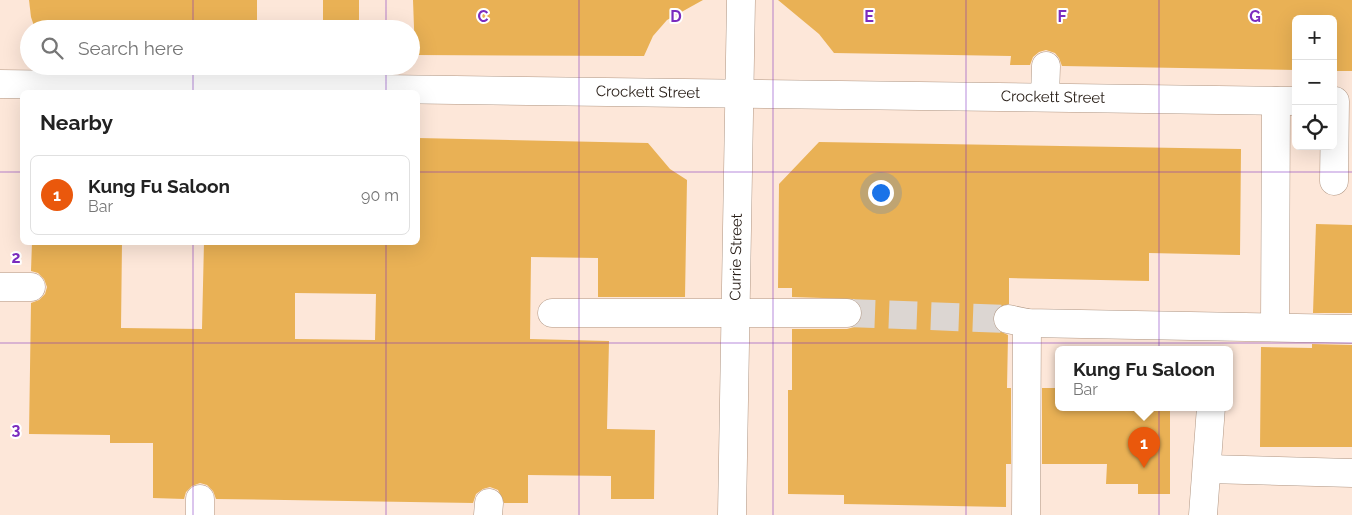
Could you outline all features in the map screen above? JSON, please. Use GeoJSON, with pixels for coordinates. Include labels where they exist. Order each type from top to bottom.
{"type":"FeatureCollection","features":[{"type":"Feature","properties":{"kind":"street","name":"Currie Street"},"geometry":{"type":"LineString","coordinates":[[732,515],[741,0]]}},
{"type":"Feature","properties":{"kind":"street"},"geometry":{"type":"LineString","coordinates":[[1045,97],[1046,66]]}},
{"type":"Feature","properties":{"kind":"street","name":"Crockett Street"},"geometry":{"type":"LineString","coordinates":[[0,84],[1286,101]]}},
{"type":"Feature","properties":{"kind":"street"},"geometry":{"type":"LineString","coordinates":[[1275,327],[1286,101]]}},
{"type":"Feature","properties":{"kind":"street"},"geometry":{"type":"LineString","coordinates":[[1332,181],[1340,101]]}},
{"type":"Feature","properties":{"kind":"street"},"geometry":{"type":"LineString","coordinates":[[0,287],[31,287]]}},
{"type":"Feature","properties":{"kind":"street"},"geometry":{"type":"LineString","coordinates":[[552,312],[847,312]]}},
{"type":"Feature","properties":{"kind":"street"},"geometry":{"type":"LineString","coordinates":[[1026,515],[1018,321],[1216,338],[1275,327],[1352,328]]}},
{"type":"Feature","properties":{"kind":"street"},"geometry":{"type":"LineString","coordinates":[[1203,515],[1208,469],[1211,411]]}},
{"type":"Feature","properties":{"kind":"street"},"geometry":{"type":"LineString","coordinates":[[1208,469],[1352,473]]}},
{"type":"Feature","properties":{"kind":"shaded area"},"geometry":{"type":"Polygon","coordinates":[[[0,0],[1352,0],[1352,515],[0,515],[0,0]]]}},
{"type":"Feature","properties":{"kind":"building"},"geometry":{"type":"Polygon","coordinates":[[[29,0],[257,0],[257,20],[32,20],[29,0]]]}},
{"type":"Feature","properties":{"kind":"building"},"geometry":{"type":"Polygon","coordinates":[[[323,0],[359,0],[359,20],[323,20],[323,0]]]}},
{"type":"Feature","properties":{"kind":"building"},"geometry":{"type":"Polygon","coordinates":[[[413,0],[703,0],[667,20],[653,36],[644,56],[420,55],[420,20],[414,20],[413,0]]]}},
{"type":"Feature","properties":{"kind":"building"},"geometry":{"type":"Polygon","coordinates":[[[778,0],[1352,0],[1352,71],[1337,71],[1337,15],[1292,15],[1292,70],[1062,66],[1055,53],[1046,50],[1039,52],[1033,57],[1030,65],[1010,65],[1011,56],[834,53],[819,34],[778,0]]]}},
{"type":"Feature","properties":{"kind":"building"},"geometry":{"type":"Polygon","coordinates":[[[420,138],[648,143],[670,169],[687,180],[685,297],[598,297],[598,258],[531,257],[530,339],[609,341],[607,429],[655,430],[654,499],[611,499],[611,476],[528,475],[528,503],[504,503],[498,490],[490,487],[476,494],[473,503],[216,499],[213,491],[207,485],[200,483],[192,486],[186,492],[184,499],[153,498],[153,443],[110,443],[110,435],[29,434],[31,303],[39,300],[45,294],[47,287],[44,279],[38,273],[31,271],[32,245],[122,245],[121,328],[202,329],[204,245],[420,245],[420,138]],[[295,293],[295,339],[375,340],[376,294],[295,293]]]}},
{"type":"Feature","properties":{"kind":"building"},"geometry":{"type":"Polygon","coordinates":[[[819,142],[1241,149],[1240,255],[1149,253],[1149,281],[1009,278],[1009,304],[997,308],[993,316],[993,324],[997,330],[1008,335],[1007,388],[1011,388],[1011,464],[1006,464],[1006,507],[844,504],[844,495],[788,494],[788,390],[792,390],[792,329],[847,329],[854,327],[860,321],[863,313],[861,306],[854,299],[792,297],[792,288],[778,288],[779,184],[819,142]]]}},
{"type":"Feature","properties":{"kind":"building"},"geometry":{"type":"Polygon","coordinates":[[[1316,224],[1352,225],[1352,313],[1313,313],[1316,224]]]}},
{"type":"Feature","properties":{"kind":"building"},"geometry":{"type":"Polygon","coordinates":[[[1312,344],[1352,345],[1352,447],[1260,447],[1261,347],[1312,348],[1312,344]]]}},
{"type":"Feature","properties":{"kind":"building"},"geometry":{"type":"Polygon","coordinates":[[[1042,388],[1055,388],[1055,411],[1170,411],[1170,494],[1138,494],[1138,484],[1106,484],[1107,464],[1042,464],[1042,388]]]}},
{"type":"Feature","properties":{"kind":"tunnel"},"geometry":{"type":"LineString","coordinates":[[847,313],[1008,319]]}},
{"type":"Feature","properties":{"kind":"place","name":"Kung Fu Saloon"},"geometry":{"type":"Point","coordinates":[1144,468]}}]}
